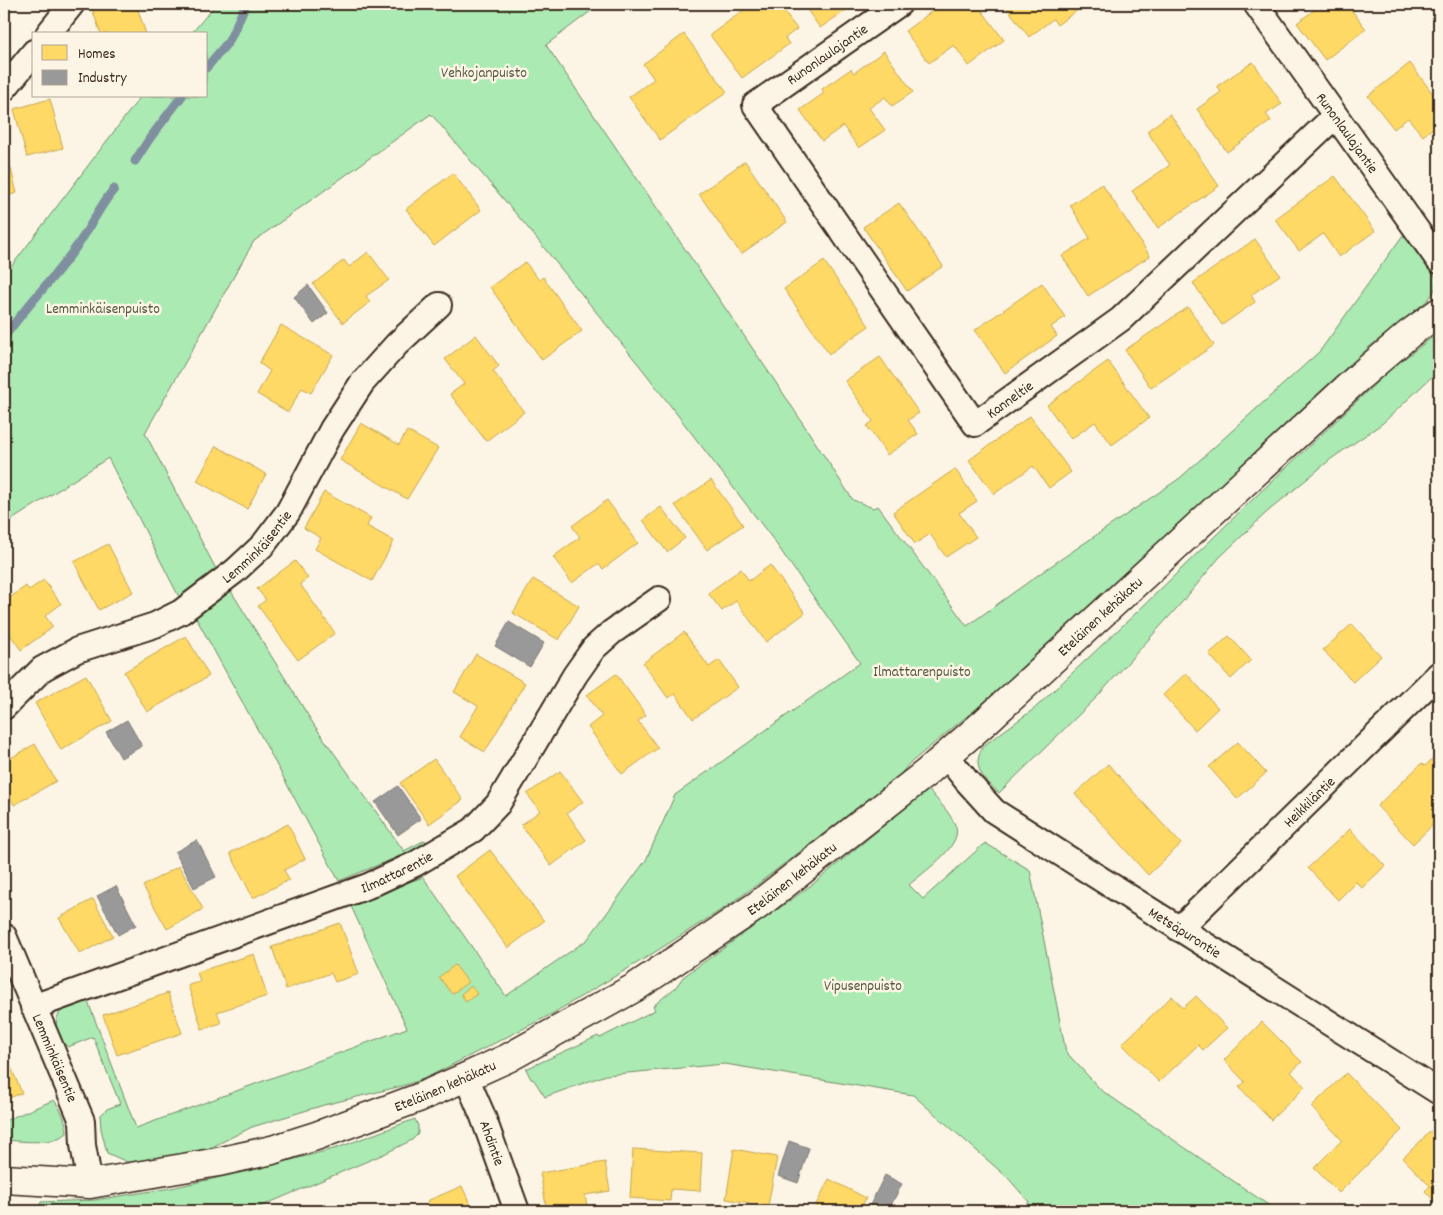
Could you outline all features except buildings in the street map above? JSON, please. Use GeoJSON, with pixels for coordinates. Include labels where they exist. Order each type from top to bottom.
{"type":"FeatureCollection","features":[{"type":"Feature","properties":{"kind":"street"},"geometry":{"type":"LineString","coordinates":[[50,32],[72,4]]}},
{"type":"Feature","properties":{"kind":"street","name":"Runonlaulajantie"},"geometry":{"type":"LineString","coordinates":[[755,105],[900,4]]}},
{"type":"Feature","properties":{"kind":"street","name":"Runonlaulajantie"},"geometry":{"type":"LineString","coordinates":[[1256,4],[1439,261]]}},
{"type":"Feature","properties":{"kind":"street"},"geometry":{"type":"LineString","coordinates":[[6,81],[32,54]]}},
{"type":"Feature","properties":{"kind":"street","name":"Kanneltie"},"geometry":{"type":"LineString","coordinates":[[755,105],[975,424],[1120,320],[1335,116]]}},
{"type":"Feature","properties":{"kind":"street","name":"Lemminkäisentie"},"geometry":{"type":"LineString","coordinates":[[4,707],[42,669],[77,650],[155,625],[180,612],[235,571],[263,545],[288,512],[332,428],[362,383],[397,344],[438,305]]}},
{"type":"Feature","properties":{"kind":"street","name":"Eteläinen kehäkatu"},"geometry":{"type":"LineString","coordinates":[[4,1179],[90,1184],[218,1162],[272,1150],[325,1133],[418,1098],[466,1077],[508,1058],[634,988],[758,905],[946,755],[985,722],[1360,376],[1408,334],[1439,312]]}},
{"type":"Feature","properties":{"kind":"street","name":"Ilmattarentie"},"geometry":{"type":"LineString","coordinates":[[33,1007],[368,886],[415,864],[473,830],[498,804],[575,675],[594,648],[612,632],[659,599]]}},
{"type":"Feature","properties":{"kind":"street","name":"Heikkiläntie"},"geometry":{"type":"LineString","coordinates":[[1179,929],[1439,674]]}},
{"type":"Feature","properties":{"kind":"street","name":"Metsäpurontie"},"geometry":{"type":"LineString","coordinates":[[946,755],[994,811],[1439,1092]]}},
{"type":"Feature","properties":{"kind":"street","name":"Lemminkäisentie"},"geometry":{"type":"LineString","coordinates":[[4,936],[82,1121],[83,1145],[90,1184]]}},
{"type":"Feature","properties":{"kind":"street","name":"Ahdintie"},"geometry":{"type":"LineString","coordinates":[[466,1077],[482,1114],[517,1211]]}},
{"type":"Feature","properties":{"kind":"green space"},"geometry":{"type":"Polygon","coordinates":[[[216,4],[600,4],[546,45],[785,396],[853,500],[873,508],[878,506],[967,626],[1180,478],[1320,351],[1403,235],[1437,279],[1435,290],[1428,300],[1368,348],[1311,400],[1236,470],[1170,537],[1000,689],[909,764],[900,775],[726,907],[550,1015],[424,1079],[324,1105],[252,1127],[210,1148],[156,1160],[127,1162],[107,1153],[100,1116],[107,1109],[120,1104],[93,1037],[68,1047],[63,1043],[57,1032],[58,1015],[67,1006],[87,999],[136,1128],[407,1028],[350,904],[423,877],[506,996],[587,940],[646,860],[675,795],[860,663],[772,538],[643,370],[528,228],[431,114],[254,241],[145,433],[217,571],[179,597],[108,458],[4,525],[4,276],[139,98],[208,98],[208,32],[193,32],[216,4]]]}},
{"type":"Feature","properties":{"kind":"green space"},"geometry":{"type":"Polygon","coordinates":[[[1439,332],[1439,370],[1383,423],[1331,459],[1266,513],[1219,558],[1097,697],[999,793],[993,788],[980,772],[978,761],[983,746],[1034,709],[1392,368],[1439,332]]]}},
{"type":"Feature","properties":{"kind":"green space"},"geometry":{"type":"Polygon","coordinates":[[[231,591],[314,725],[404,851],[425,840],[427,845],[339,881],[195,616],[231,591]]]}},
{"type":"Feature","properties":{"kind":"green space","name":"Vipusenpuisto"},"geometry":{"type":"Polygon","coordinates":[[[928,789],[951,817],[956,827],[956,835],[953,843],[940,859],[909,885],[923,899],[985,843],[1030,870],[1066,1052],[1101,1090],[1277,1211],[1021,1211],[1029,1202],[1008,1178],[913,1095],[725,1064],[606,1075],[545,1097],[534,1080],[531,1079],[526,1069],[598,1036],[600,1038],[655,1010],[653,1006],[676,987],[683,977],[813,884],[928,789]]]}},
{"type":"Feature","properties":{"kind":"green space"},"geometry":{"type":"Polygon","coordinates":[[[54,1100],[63,1116],[67,1133],[53,1140],[45,1141],[4,1140],[4,1121],[54,1100]]]}},
{"type":"Feature","properties":{"kind":"green space"},"geometry":{"type":"Polygon","coordinates":[[[415,1119],[418,1126],[418,1134],[412,1140],[384,1154],[250,1211],[39,1211],[41,1202],[95,1200],[171,1188],[253,1170],[337,1148],[415,1119]]]}},
{"type":"Feature","properties":{"kind":"waterway"},"geometry":{"type":"LineString","coordinates":[[208,66],[229,41],[246,4]]}},
{"type":"Feature","properties":{"kind":"waterway"},"geometry":{"type":"LineString","coordinates":[[135,161],[180,98]]}},
{"type":"Feature","properties":{"kind":"waterway"},"geometry":{"type":"LineString","coordinates":[[4,337],[74,250],[114,189]]}},
{"type":"Feature","properties":{"kind":"park label","name":"Vehkojanpuisto"},"geometry":{"type":"Point","coordinates":[484,72]}},
{"type":"Feature","properties":{"kind":"park label","name":"Lemminkäisenpuisto"},"geometry":{"type":"Point","coordinates":[103,308]}},
{"type":"Feature","properties":{"kind":"park label","name":"Ilmattarenpuisto"},"geometry":{"type":"Point","coordinates":[922,671]}}]}
